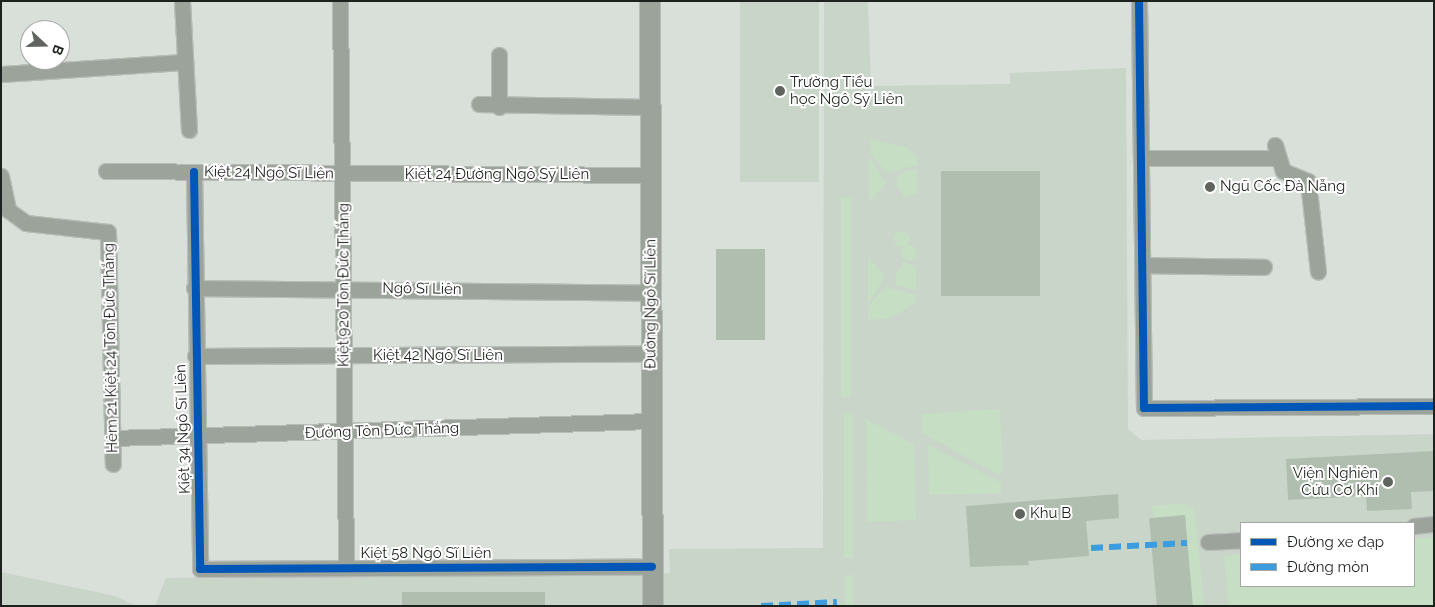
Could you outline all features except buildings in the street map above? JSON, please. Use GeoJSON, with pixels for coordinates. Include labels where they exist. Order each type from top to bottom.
{"type":"FeatureCollection","features":[{"type":"Feature","properties":{"kind":"street"},"geometry":{"type":"LineString","coordinates":[[182,1],[183,62],[189,130]]}},
{"type":"Feature","properties":{"kind":"street","name":"Kiệt 920 Tôn Đức Thắng"},"geometry":{"type":"LineString","coordinates":[[340,1],[344,175],[346,568]]}},
{"type":"Feature","properties":{"kind":"street","name":"Đường Ngô Sĩ Liên"},"geometry":{"type":"LineString","coordinates":[[650,1],[653,606]]}},
{"type":"Feature","properties":{"kind":"street"},"geometry":{"type":"LineString","coordinates":[[1139,1],[1144,408],[1434,406]]}},
{"type":"Feature","properties":{"kind":"street"},"geometry":{"type":"LineString","coordinates":[[499,55],[499,107]]}},
{"type":"Feature","properties":{"kind":"street"},"geometry":{"type":"LineString","coordinates":[[1,74],[183,62]]}},
{"type":"Feature","properties":{"kind":"street"},"geometry":{"type":"LineString","coordinates":[[479,104],[499,107],[651,107]]}},
{"type":"Feature","properties":{"kind":"street"},"geometry":{"type":"LineString","coordinates":[[1141,158],[1276,152],[1285,173],[1308,181],[1318,271]]}},
{"type":"Feature","properties":{"kind":"street","name":"Kiệt 24 Ngô Sĩ Liên"},"geometry":{"type":"LineString","coordinates":[[106,171],[344,175]]}},
{"type":"Feature","properties":{"kind":"street","name":"Kiệt 24 Ngô Sĩ Liên"},"geometry":{"type":"LineString","coordinates":[[194,172],[194,288]]}},
{"type":"Feature","properties":{"kind":"street","name":"Kiệt 24 Đường Ngô Sỹ Liên"},"geometry":{"type":"LineString","coordinates":[[344,175],[651,175]]}},
{"type":"Feature","properties":{"kind":"street","name":"Hẻm 21 Kiệt 24 Tôn Đức Thắng"},"geometry":{"type":"LineString","coordinates":[[1,176],[8,210],[26,223],[108,232],[113,464]]}},
{"type":"Feature","properties":{"kind":"street"},"geometry":{"type":"LineString","coordinates":[[1143,265],[1264,266]]}},
{"type":"Feature","properties":{"kind":"street","name":"Ngô Sĩ Liên"},"geometry":{"type":"LineString","coordinates":[[194,288],[344,288],[651,294]]}},
{"type":"Feature","properties":{"kind":"street","name":"Kiệt 34 Ngô Sĩ Liên"},"geometry":{"type":"LineString","coordinates":[[194,288],[200,569]]}},
{"type":"Feature","properties":{"kind":"street","name":"Kiệt 42 Ngô Sĩ Liên"},"geometry":{"type":"LineString","coordinates":[[194,356],[345,357],[652,354]]}},
{"type":"Feature","properties":{"kind":"street","name":"Đường Tôn Đức Thắng"},"geometry":{"type":"LineString","coordinates":[[112,438],[198,433],[345,433],[652,421]]}},
{"type":"Feature","properties":{"kind":"street"},"geometry":{"type":"LineString","coordinates":[[1415,526],[1434,524]]}},
{"type":"Feature","properties":{"kind":"street"},"geometry":{"type":"LineString","coordinates":[[1208,542],[1240,540]]}},
{"type":"Feature","properties":{"kind":"street","name":"Kiệt 58 Ngô Sĩ Liên"},"geometry":{"type":"LineString","coordinates":[[200,569],[652,568]]}},
{"type":"Feature","properties":{"kind":"shaded area","name":"Trường Tiểu học Ngô Sỹ Liên"},"geometry":{"type":"Polygon","coordinates":[[[740,1],[819,1],[819,182],[740,182],[740,1]]]}},
{"type":"Feature","properties":{"kind":"shaded area"},"geometry":{"type":"Polygon","coordinates":[[[824,1],[868,1],[871,86],[1010,84],[1010,73],[1126,68],[1128,429],[1141,440],[1434,434],[1434,606],[155,606],[166,578],[660,574],[670,573],[669,549],[823,548],[824,1]]]}},
{"type":"Feature","properties":{"kind":"shaded area"},"geometry":{"type":"Polygon","coordinates":[[[1,572],[115,596],[136,606],[1,606],[1,572]]]}},
{"type":"Feature","properties":{"kind":"green space"},"geometry":{"type":"Polygon","coordinates":[[[870,139],[905,147],[916,155],[918,165],[886,173],[870,152],[870,139]]]}},
{"type":"Feature","properties":{"kind":"green space"},"geometry":{"type":"Polygon","coordinates":[[[869,155],[886,184],[869,202],[869,155]]]}},
{"type":"Feature","properties":{"kind":"green space"},"geometry":{"type":"Polygon","coordinates":[[[909,170],[917,170],[917,193],[905,198],[896,184],[898,175],[909,170]]]}},
{"type":"Feature","properties":{"kind":"green space"},"geometry":{"type":"Polygon","coordinates":[[[841,197],[851,197],[851,397],[841,397],[841,197]]]}},
{"type":"Feature","properties":{"kind":"green space"},"geometry":{"type":"Polygon","coordinates":[[[902,231],[908,233],[910,239],[908,245],[902,247],[896,245],[894,239],[896,233],[902,231]]]}},
{"type":"Feature","properties":{"kind":"green space"},"geometry":{"type":"Polygon","coordinates":[[[906,245],[912,245],[917,250],[915,259],[906,261],[901,256],[901,250],[906,245]]]}},
{"type":"Feature","properties":{"kind":"green space"},"geometry":{"type":"Polygon","coordinates":[[[868,257],[885,276],[868,305],[868,257]]]}},
{"type":"Feature","properties":{"kind":"green space"},"geometry":{"type":"Polygon","coordinates":[[[904,262],[916,267],[916,290],[896,285],[895,276],[904,262]]]}},
{"type":"Feature","properties":{"kind":"green space"},"geometry":{"type":"Polygon","coordinates":[[[885,287],[916,295],[916,302],[891,318],[868,320],[868,307],[885,287]]]}},
{"type":"Feature","properties":{"kind":"green space"},"geometry":{"type":"Polygon","coordinates":[[[1000,409],[1003,472],[998,474],[922,433],[922,414],[1000,409]]]}},
{"type":"Feature","properties":{"kind":"green space"},"geometry":{"type":"Polygon","coordinates":[[[844,413],[853,413],[853,558],[844,558],[844,413]]]}},
{"type":"Feature","properties":{"kind":"green space"},"geometry":{"type":"Polygon","coordinates":[[[866,419],[914,444],[916,520],[867,522],[866,419]]]}},
{"type":"Feature","properties":{"kind":"green space"},"geometry":{"type":"Polygon","coordinates":[[[928,445],[1001,483],[1001,493],[929,495],[928,445]]]}},
{"type":"Feature","properties":{"kind":"green space"},"geometry":{"type":"Polygon","coordinates":[[[1185,503],[1195,510],[1204,606],[1193,606],[1154,518],[1152,506],[1185,503]]]}},
{"type":"Feature","properties":{"kind":"green space"},"geometry":{"type":"Polygon","coordinates":[[[1434,538],[1434,606],[1228,606],[1224,556],[1240,554],[1240,587],[1415,587],[1415,539],[1434,538]]]}},
{"type":"Feature","properties":{"kind":"green space"},"geometry":{"type":"Polygon","coordinates":[[[845,575],[853,575],[853,606],[845,606],[845,575]]]}},
{"type":"Feature","properties":{"kind":"marked path"},"geometry":{"type":"LineString","coordinates":[[1091,548],[1187,543]]}},
{"type":"Feature","properties":{"kind":"marked path"},"geometry":{"type":"LineString","coordinates":[[761,606],[837,602]]}},
{"type":"Feature","properties":{"kind":"cycle path"},"geometry":{"type":"LineString","coordinates":[[1139,1],[1144,408],[1434,406]]}},
{"type":"Feature","properties":{"kind":"cycle path"},"geometry":{"type":"LineString","coordinates":[[194,172],[200,569],[652,567]]}},
{"type":"Feature","properties":{"kind":"place","name":"Trường Tiểu học Ngô Sỹ Liên"},"geometry":{"type":"Point","coordinates":[780,91]}},
{"type":"Feature","properties":{"kind":"place","name":"Ngũ Cốc Đà Nẵng"},"geometry":{"type":"Point","coordinates":[1210,187]}},
{"type":"Feature","properties":{"kind":"place","name":"Viện Nghiên Cứu Cơ Khí"},"geometry":{"type":"Point","coordinates":[1388,482]}},
{"type":"Feature","properties":{"kind":"place","name":"Khu B"},"geometry":{"type":"Point","coordinates":[1020,514]}}]}
